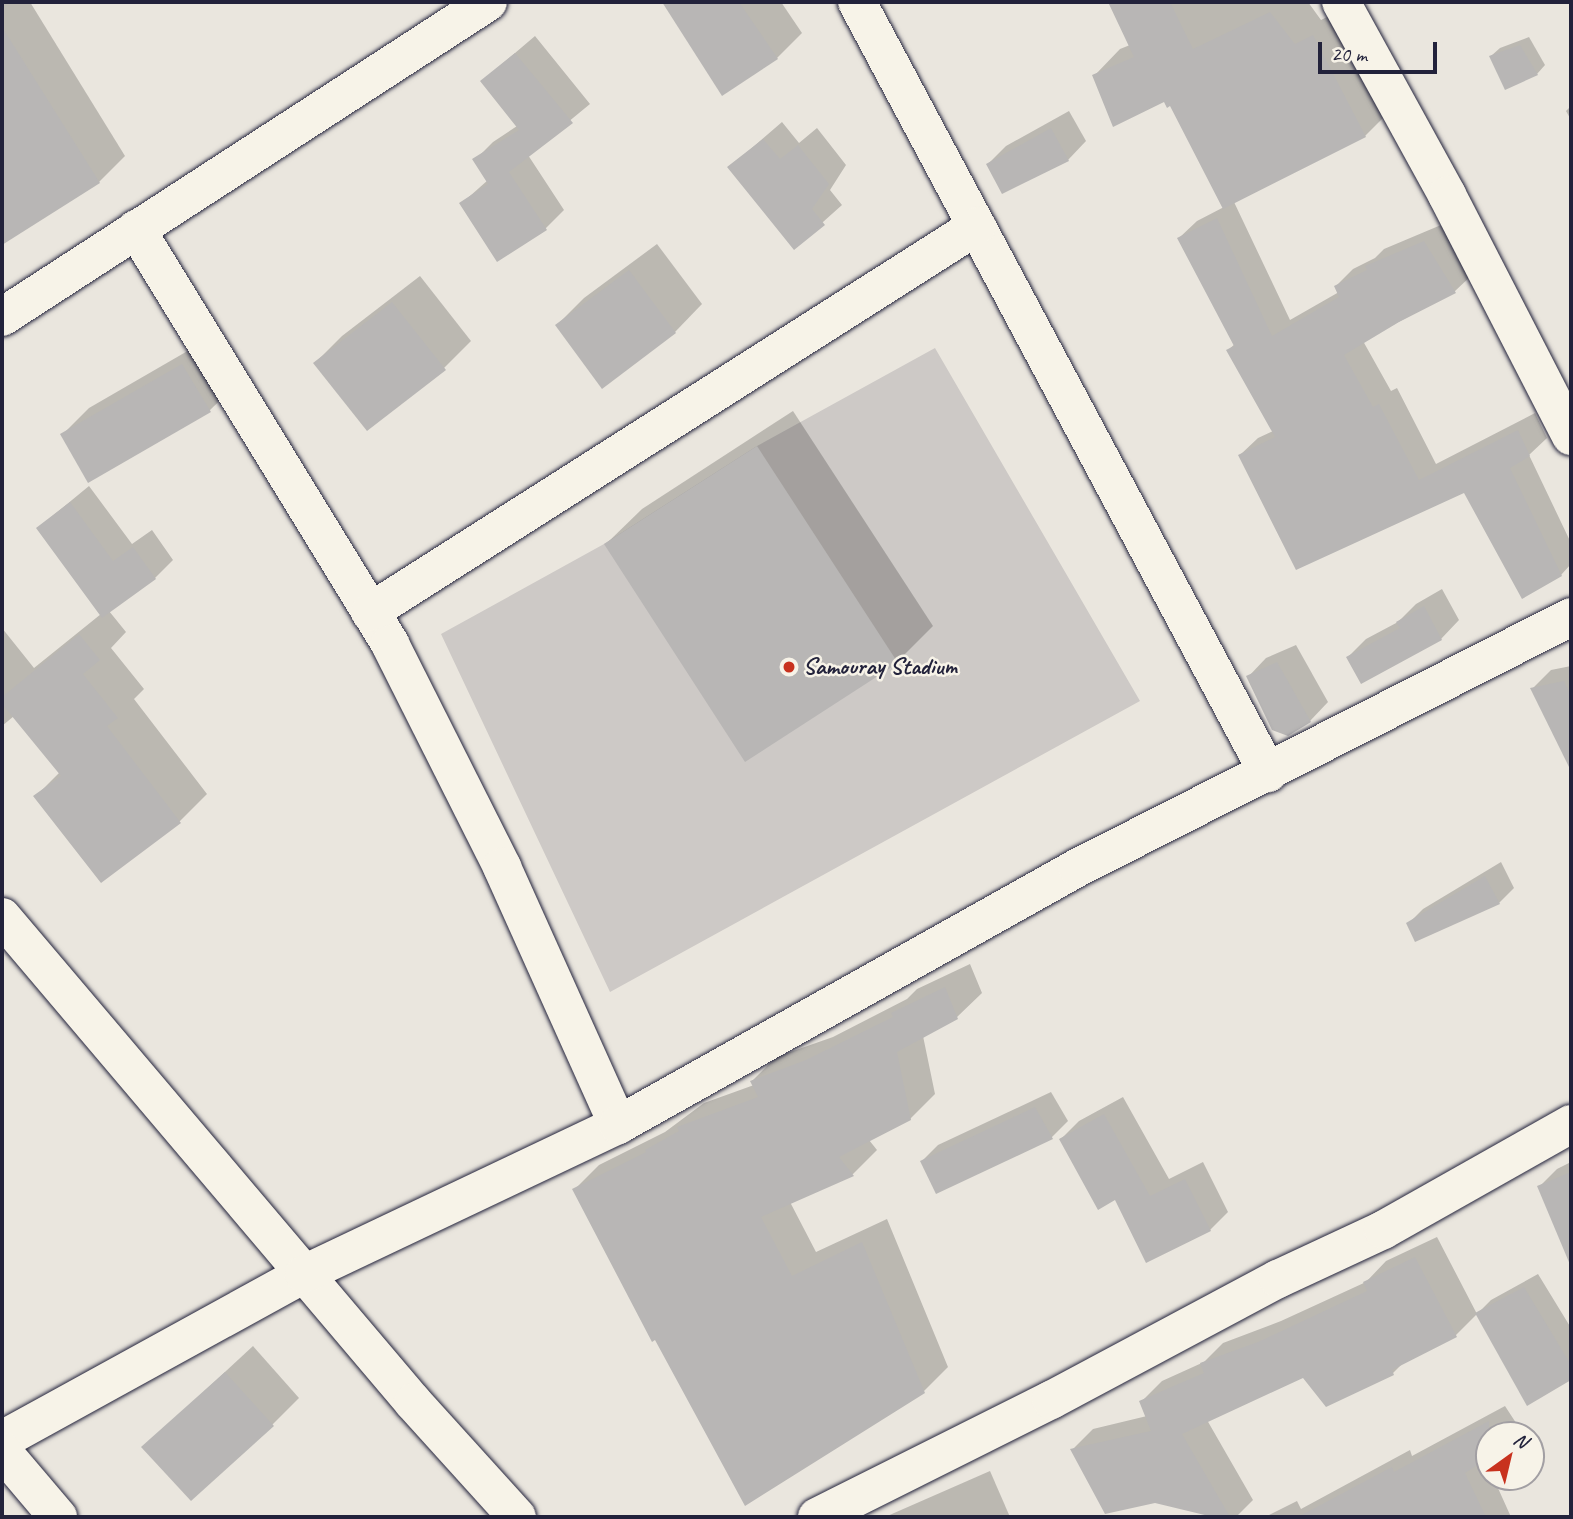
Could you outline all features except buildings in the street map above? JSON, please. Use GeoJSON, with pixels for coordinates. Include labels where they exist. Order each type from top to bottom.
{"type":"FeatureCollection","features":[{"type":"Feature","properties":{"kind":"street"},"geometry":{"type":"LineString","coordinates":[[2,317],[488,2]]}},
{"type":"Feature","properties":{"kind":"street"},"geometry":{"type":"LineString","coordinates":[[856,2],[1268,773]]}},
{"type":"Feature","properties":{"kind":"street"},"geometry":{"type":"LineString","coordinates":[[1341,2],[1447,195],[1571,436]]}},
{"type":"Feature","properties":{"kind":"street"},"geometry":{"type":"LineString","coordinates":[[370,612],[977,226]]}},
{"type":"Feature","properties":{"kind":"street"},"geometry":{"type":"LineString","coordinates":[[136,229],[390,644],[502,867],[618,1125]]}},
{"type":"Feature","properties":{"kind":"street"},"geometry":{"type":"LineString","coordinates":[[2,1440],[304,1274],[618,1125],[1077,868],[1571,617]]}},
{"type":"Feature","properties":{"kind":"street"},"geometry":{"type":"LineString","coordinates":[[2,917],[413,1402],[517,1517]]}},
{"type":"Feature","properties":{"kind":"street"},"geometry":{"type":"LineString","coordinates":[[817,1517],[1051,1401],[1278,1279],[1383,1230],[1571,1124]]}},
{"type":"Feature","properties":{"kind":"street"},"geometry":{"type":"LineString","coordinates":[[2,1451],[58,1517]]}},
{"type":"Feature","properties":{"kind":"shaded area","name":"Samouray Stadium"},"geometry":{"type":"Polygon","coordinates":[[[935,348],[1140,701],[610,992],[441,634],[604,544],[757,446],[935,348]]]}},
{"type":"Feature","properties":{"kind":"place","name":"Samouray Stadium"},"geometry":{"type":"Point","coordinates":[789,667]}}]}
